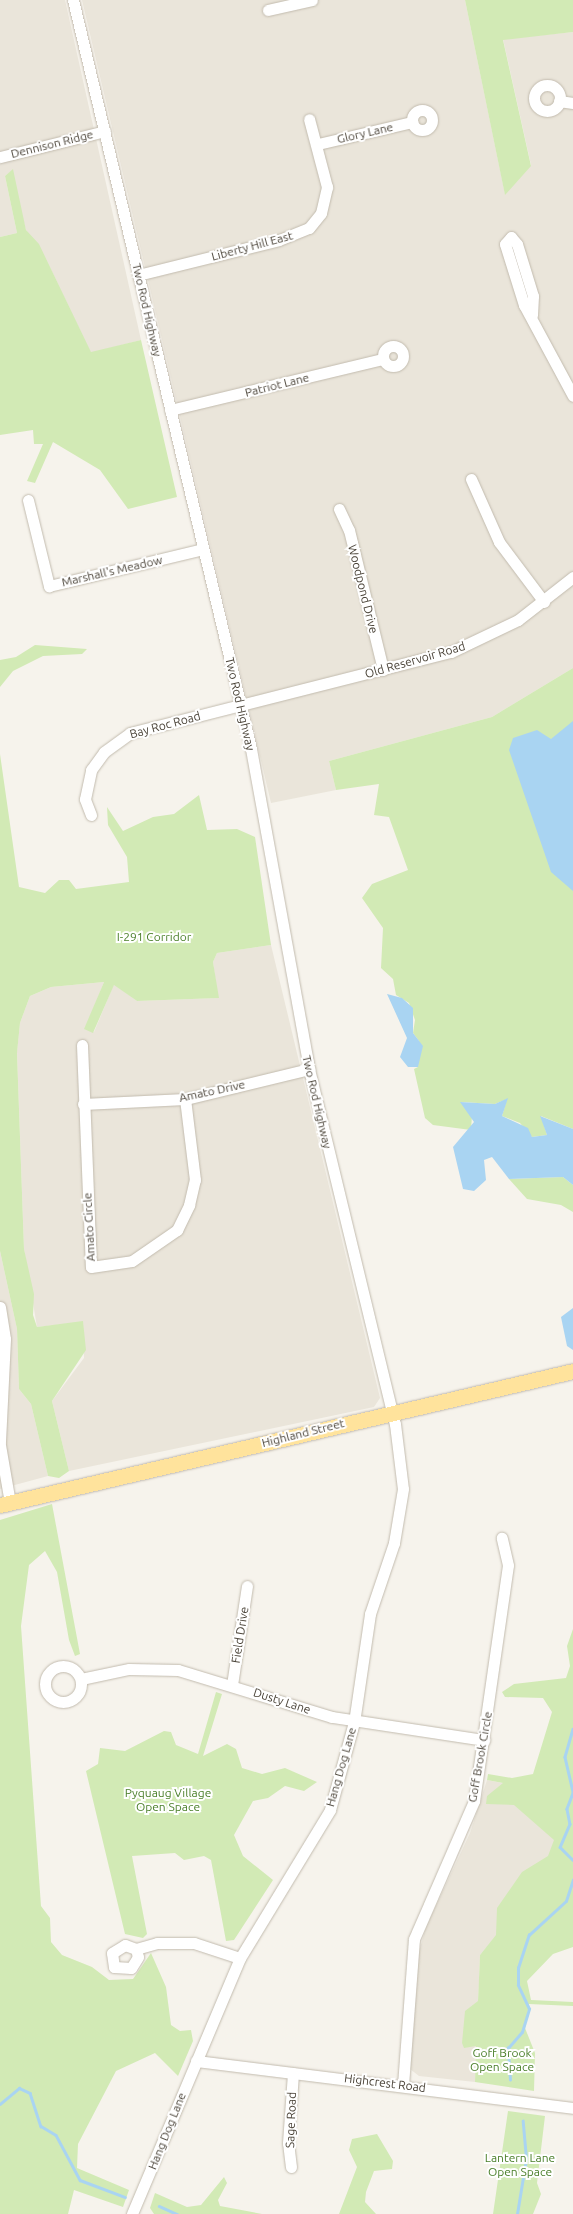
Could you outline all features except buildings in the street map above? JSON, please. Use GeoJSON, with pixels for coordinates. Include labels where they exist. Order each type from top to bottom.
{"type":"FeatureCollection","features":[{"type":"Feature","properties":{"kind":"main road","name":"Highland Street"},"geometry":{"type":"LineString","coordinates":[[5,1504],[573,1371]]}},
{"type":"Feature","properties":{"kind":"street","name":"Two Rod Highway"},"geometry":{"type":"LineString","coordinates":[[73,0],[241,706],[309,1069],[392,1412]]}},
{"type":"Feature","properties":{"kind":"street"},"geometry":{"type":"LineString","coordinates":[[267,9],[312,0]]}},
{"type":"Feature","properties":{"kind":"street"},"geometry":{"type":"LineString","coordinates":[[559,101],[573,103]]}},
{"type":"Feature","properties":{"kind":"street","name":"Liberty Hill East"},"geometry":{"type":"LineString","coordinates":[[138,275],[279,240],[308,228],[321,214],[326,196],[318,144],[309,119]]}},
{"type":"Feature","properties":{"kind":"street","name":"Glory Lane"},"geometry":{"type":"LineString","coordinates":[[318,144],[412,122]]}},
{"type":"Feature","properties":{"kind":"street","name":"Dennison Ridge"},"geometry":{"type":"LineString","coordinates":[[0,157],[105,131]]}},
{"type":"Feature","properties":{"kind":"street"},"geometry":{"type":"LineString","coordinates":[[532,315],[533,296],[517,244],[511,237],[506,248],[524,305],[532,315],[573,396]]}},
{"type":"Feature","properties":{"kind":"street","name":"Patriot Lane"},"geometry":{"type":"LineString","coordinates":[[170,410],[383,359]]}},
{"type":"Feature","properties":{"kind":"street"},"geometry":{"type":"LineString","coordinates":[[471,479],[499,542],[544,602]]}},
{"type":"Feature","properties":{"kind":"street","name":"Marshall's Meadow"},"geometry":{"type":"LineString","coordinates":[[28,500],[49,586],[203,549]]}},
{"type":"Feature","properties":{"kind":"street","name":"Woodpond Drive"},"geometry":{"type":"LineString","coordinates":[[339,509],[349,530],[383,670]]}},
{"type":"Feature","properties":{"kind":"street","name":"Old Reservoir Road"},"geometry":{"type":"LineString","coordinates":[[241,706],[383,670],[468,645],[544,602],[573,577]]}},
{"type":"Feature","properties":{"kind":"street","name":"Bay Roc Road"},"geometry":{"type":"LineString","coordinates":[[91,815],[85,799],[91,770],[121,738],[241,706]]}},
{"type":"Feature","properties":{"kind":"street","name":"Amato Circle"},"geometry":{"type":"LineString","coordinates":[[82,1045],[91,1267],[109,1267],[132,1261],[159,1246],[177,1230],[190,1205],[195,1153],[186,1099]]}},
{"type":"Feature","properties":{"kind":"street","name":"Amato Drive"},"geometry":{"type":"LineString","coordinates":[[83,1104],[186,1099],[309,1069]]}},
{"type":"Feature","properties":{"kind":"street"},"geometry":{"type":"LineString","coordinates":[[0,1307],[5,1339],[0,1444],[5,1504]]}},
{"type":"Feature","properties":{"kind":"street","name":"Hang Dog Lane"},"geometry":{"type":"LineString","coordinates":[[132,2214],[240,1958],[330,1810],[354,1722],[370,1614],[400,1515],[401,1457],[392,1412]]}},
{"type":"Feature","properties":{"kind":"street","name":"Goff Brook Circle"},"geometry":{"type":"LineString","coordinates":[[403,2085],[414,1939],[464,1832],[484,1740],[508,1564],[502,1538]]}},
{"type":"Feature","properties":{"kind":"street","name":"Field Drive"},"geometry":{"type":"LineString","coordinates":[[232,1685],[248,1586]]}},
{"type":"Feature","properties":{"kind":"street","name":"Dusty Lane"},"geometry":{"type":"LineString","coordinates":[[81,1679],[155,1668],[232,1685],[354,1722],[484,1740]]}},
{"type":"Feature","properties":{"kind":"street"},"geometry":{"type":"LineString","coordinates":[[136,1949],[177,1941],[212,1946],[240,1958]]}},
{"type":"Feature","properties":{"kind":"street","name":"Highcrest Road"},"geometry":{"type":"LineString","coordinates":[[196,2061],[403,2085],[573,2108]]}},
{"type":"Feature","properties":{"kind":"street","name":"Sage Road"},"geometry":{"type":"LineString","coordinates":[[291,2167],[288,2143],[294,2073]]}},
{"type":"Feature","properties":{"kind":"street","name":"Hang Dog Lane"},"geometry":{"type":"LineString","coordinates":[[141,2214],[149,2176]]}},
{"type":"Feature","properties":{"kind":"shaded area"},"geometry":{"type":"Polygon","coordinates":[[[0,0],[65,0],[141,340],[91,353],[46,259],[26,230],[10,172],[5,176],[17,233],[0,237],[0,0]]]}},
{"type":"Feature","properties":{"kind":"shaded area"},"geometry":{"type":"Polygon","coordinates":[[[82,0],[465,0],[505,194],[531,165],[503,39],[573,32],[573,668],[492,717],[329,761],[336,790],[271,803],[82,0]]]}},
{"type":"Feature","properties":{"kind":"shaded area"},"geometry":{"type":"Polygon","coordinates":[[[271,945],[380,1398],[374,1407],[69,1471],[52,1401],[84,1358],[83,1322],[37,1327],[24,1249],[17,1052],[20,1023],[30,996],[51,987],[104,982],[85,1029],[94,1032],[114,984],[137,1001],[218,998],[213,962],[217,953],[271,945]]]}},
{"type":"Feature","properties":{"kind":"shaded area"},"geometry":{"type":"Polygon","coordinates":[[[0,1251],[17,1329],[19,1389],[31,1404],[48,1476],[0,1489],[0,1251]]]}},
{"type":"Feature","properties":{"kind":"shaded area"},"geometry":{"type":"Polygon","coordinates":[[[487,1780],[558,1794],[557,1837],[545,1879],[480,1955],[475,2082],[419,2076],[410,2069],[415,1966],[426,1927],[470,1833],[487,1780]]]}},
{"type":"Feature","properties":{"kind":"green space"},"geometry":{"type":"Polygon","coordinates":[[[465,0],[573,0],[573,32],[503,40],[531,166],[505,195],[465,0]]]}},
{"type":"Feature","properties":{"kind":"green space"},"geometry":{"type":"Polygon","coordinates":[[[13,169],[26,230],[39,244],[91,352],[141,340],[177,497],[128,509],[100,470],[53,442],[35,483],[27,481],[43,444],[34,444],[33,430],[0,435],[0,237],[17,233],[5,176],[13,169]]]}},
{"type":"Feature","properties":{"kind":"green space"},"geometry":{"type":"Polygon","coordinates":[[[35,645],[87,649],[82,654],[43,656],[13,671],[0,687],[0,660],[16,657],[35,645]]]}},
{"type":"Feature","properties":{"kind":"green space"},"geometry":{"type":"Polygon","coordinates":[[[573,668],[573,1129],[541,1116],[547,1135],[532,1137],[520,1123],[502,1116],[507,1099],[495,1104],[461,1102],[472,1115],[471,1130],[433,1125],[425,1118],[414,1069],[418,1067],[419,1041],[413,1033],[415,1020],[409,1003],[396,995],[393,979],[381,968],[383,928],[362,898],[372,884],[408,870],[389,817],[374,815],[379,784],[336,790],[329,761],[492,717],[573,668]]]}},
{"type":"Feature","properties":{"kind":"green space","name":"I-291 Corridor"},"geometry":{"type":"Polygon","coordinates":[[[0,754],[19,887],[45,893],[59,880],[69,880],[76,889],[129,882],[127,857],[108,825],[107,807],[123,831],[153,817],[174,814],[199,795],[207,830],[237,829],[255,837],[271,945],[217,953],[213,962],[219,998],[137,1001],[114,985],[93,1033],[84,1029],[104,982],[51,987],[30,996],[20,1023],[17,1053],[24,1249],[34,1294],[33,1315],[37,1327],[83,1321],[86,1350],[52,1401],[69,1471],[59,1478],[48,1476],[31,1404],[19,1389],[17,1329],[0,1251],[0,754]]]}},
{"type":"Feature","properties":{"kind":"green space"},"geometry":{"type":"Polygon","coordinates":[[[563,1177],[573,1185],[573,1212],[561,1205],[527,1199],[509,1179],[563,1177]]]}},
{"type":"Feature","properties":{"kind":"green space"},"geometry":{"type":"Polygon","coordinates":[[[52,1504],[80,1654],[75,1656],[69,1640],[57,1572],[45,1551],[29,1565],[21,1626],[41,1906],[50,1918],[51,1942],[62,1955],[92,1967],[109,1980],[133,1979],[151,1953],[166,1987],[171,2025],[180,2031],[191,2030],[193,2041],[178,2076],[155,2053],[116,2071],[78,2144],[77,2168],[129,2190],[123,2207],[74,2190],[68,2214],[0,2214],[0,1520],[52,1504]]]}},
{"type":"Feature","properties":{"kind":"green space","name":"Goff Brook Open Space"},"geometry":{"type":"Polygon","coordinates":[[[573,1629],[573,1947],[553,1954],[527,1981],[531,2000],[573,2002],[573,2006],[529,2004],[525,2028],[535,2053],[534,2091],[475,2082],[476,2046],[464,2048],[462,2043],[465,2011],[478,2001],[480,1955],[496,1935],[497,1908],[522,1872],[548,1856],[554,1840],[514,1805],[486,1804],[487,1796],[503,1783],[487,1780],[488,1774],[512,1778],[533,1774],[552,1712],[543,1698],[505,1697],[502,1692],[514,1684],[566,1678],[570,1666],[567,1646],[573,1629]]]}},
{"type":"Feature","properties":{"kind":"green space","name":"Pyquaug Village Open Space"},"geometry":{"type":"Polygon","coordinates":[[[216,1692],[222,1694],[203,1756],[227,1744],[236,1749],[242,1768],[262,1774],[285,1768],[317,1782],[304,1791],[285,1786],[268,1798],[253,1801],[234,1835],[243,1856],[273,1880],[234,1940],[226,1941],[211,1860],[204,1856],[184,1860],[175,1853],[132,1856],[147,1934],[143,1938],[125,1934],[86,1771],[98,1764],[100,1748],[125,1751],[164,1731],[171,1732],[176,1745],[198,1754],[216,1692]]]}},
{"type":"Feature","properties":{"kind":"green space","name":"Lantern Lane Open Space"},"geometry":{"type":"Polygon","coordinates":[[[508,2111],[545,2116],[537,2183],[541,2194],[533,2214],[493,2214],[508,2111]]]}},
{"type":"Feature","properties":{"kind":"green space"},"geometry":{"type":"Polygon","coordinates":[[[377,2134],[393,2161],[392,2169],[374,2171],[366,2192],[365,2202],[376,2214],[339,2214],[357,2167],[349,2150],[352,2139],[377,2134]]]}},
{"type":"Feature","properties":{"kind":"green space"},"geometry":{"type":"Polygon","coordinates":[[[224,2177],[227,2183],[218,2200],[220,2206],[262,2214],[154,2214],[150,2208],[155,2193],[187,2207],[201,2205],[224,2177]]]}},
{"type":"Feature","properties":{"kind":"water"},"geometry":{"type":"Polygon","coordinates":[[[573,721],[573,891],[551,872],[509,750],[513,738],[537,730],[551,739],[573,721]]]}},
{"type":"Feature","properties":{"kind":"water"},"geometry":{"type":"Polygon","coordinates":[[[387,994],[402,998],[413,1008],[413,1033],[423,1046],[418,1067],[408,1067],[400,1057],[407,1038],[387,994]]]}},
{"type":"Feature","properties":{"kind":"water"},"geometry":{"type":"Polygon","coordinates":[[[508,1098],[502,1116],[528,1128],[532,1137],[547,1135],[540,1116],[573,1129],[573,1185],[563,1177],[509,1179],[492,1157],[484,1160],[486,1180],[474,1191],[463,1189],[453,1147],[474,1122],[460,1102],[495,1104],[508,1098]]]}},
{"type":"Feature","properties":{"kind":"water"},"geometry":{"type":"Polygon","coordinates":[[[573,1308],[573,1350],[567,1346],[561,1317],[573,1308]]]}},
{"type":"Feature","properties":{"kind":"waterway"},"geometry":{"type":"LineString","coordinates":[[573,1729],[565,1757],[573,1793],[567,1809],[570,1824],[560,1847],[573,1860]]}},
{"type":"Feature","properties":{"kind":"waterway"},"geometry":{"type":"LineString","coordinates":[[510,2080],[508,2048],[522,2032],[529,2009],[518,1985],[518,1968],[529,1935],[566,1901],[573,1880]]}},
{"type":"Feature","properties":{"kind":"waterway"},"geometry":{"type":"LineString","coordinates":[[0,2104],[19,2088],[30,2093],[41,2126],[56,2135],[80,2180],[125,2197]]}},
{"type":"Feature","properties":{"kind":"waterway"},"geometry":{"type":"LineString","coordinates":[[517,2214],[526,2159],[523,2121]]}},
{"type":"Feature","properties":{"kind":"waterway"},"geometry":{"type":"LineString","coordinates":[[159,2206],[177,2214]]}}]}
